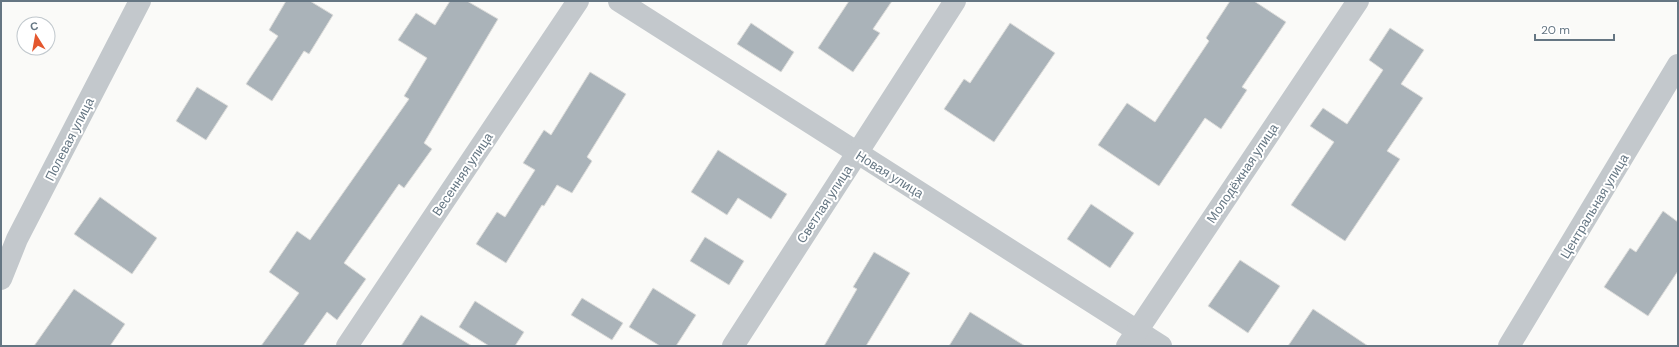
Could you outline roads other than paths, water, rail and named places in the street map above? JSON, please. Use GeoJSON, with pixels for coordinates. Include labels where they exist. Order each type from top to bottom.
{"type":"FeatureCollection","features":[{"type":"Feature","properties":{"kind":"street","name":"Полевая улица"},"geometry":{"type":"LineString","coordinates":[[1,279],[17,239],[140,1]]}},
{"type":"Feature","properties":{"kind":"street","name":"Весенняя улица"},"geometry":{"type":"LineString","coordinates":[[347,346],[578,1]]}},
{"type":"Feature","properties":{"kind":"street","name":"Новая улица"},"geometry":{"type":"LineString","coordinates":[[619,1],[856,153],[1131,338],[1161,346]]}},
{"type":"Feature","properties":{"kind":"street","name":"Светлая улица"},"geometry":{"type":"LineString","coordinates":[[733,346],[955,1]]}},
{"type":"Feature","properties":{"kind":"street","name":"Молодёжная улица"},"geometry":{"type":"LineString","coordinates":[[1131,338],[1358,1]]}},
{"type":"Feature","properties":{"kind":"street","name":"Центральная улица"},"geometry":{"type":"LineString","coordinates":[[1509,346],[1678,66]]}}]}
